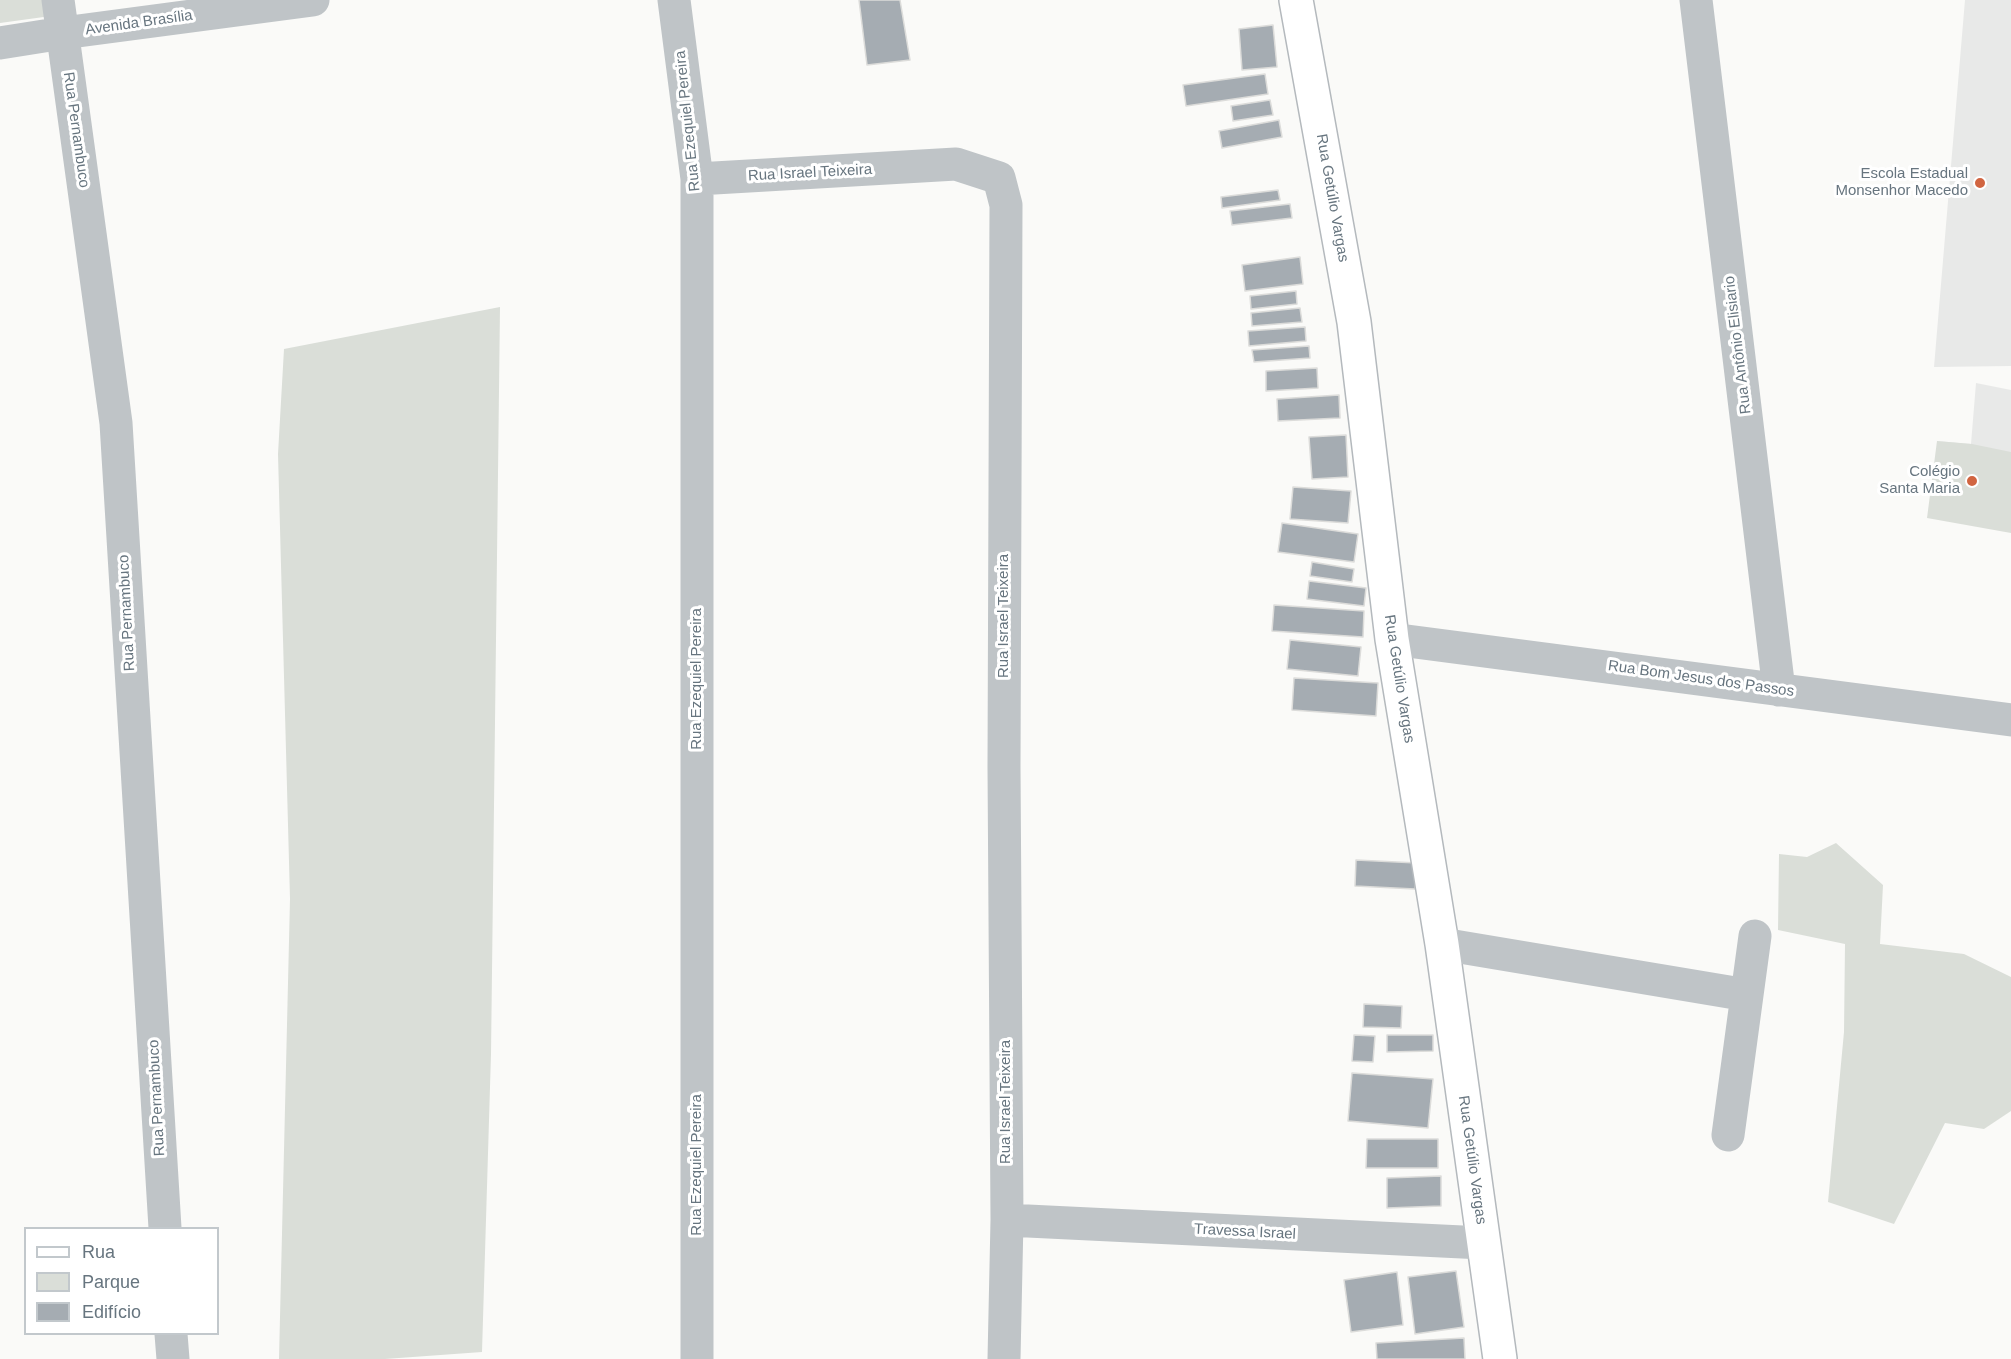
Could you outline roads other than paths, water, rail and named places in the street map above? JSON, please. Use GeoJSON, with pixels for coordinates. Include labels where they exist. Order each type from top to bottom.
{"type":"FeatureCollection","features":[{"type":"Feature","properties":{"kind":"street","name":"Rua Pernambuco"},"geometry":{"type":"LineString","coordinates":[[58,0],[116,423],[165,1227]]}},
{"type":"Feature","properties":{"kind":"street","name":"Avenida Brasília"},"geometry":{"type":"LineString","coordinates":[[0,43],[268,3],[314,0]]}},
{"type":"Feature","properties":{"kind":"street","name":"Rua Ezequiel Pereira"},"geometry":{"type":"LineString","coordinates":[[674,0],[697,179],[697,1359]]}},
{"type":"Feature","properties":{"kind":"street","name":"Rua Getúlio Vargas"},"geometry":{"type":"LineString","coordinates":[[1296,0],[1354,322],[1392,639],[1442,945],[1500,1359]]}},
{"type":"Feature","properties":{"kind":"street","name":"Rua Antônio Elisiario"},"geometry":{"type":"LineString","coordinates":[[1696,0],[1779,690]]}},
{"type":"Feature","properties":{"kind":"street","name":"Rua Israel Teixeira"},"geometry":{"type":"LineString","coordinates":[[697,179],[956,164],[999,178],[1006,205],[1004,1359]]}},
{"type":"Feature","properties":{"kind":"street","name":"Rua Bom Jesus dos Passos"},"geometry":{"type":"LineString","coordinates":[[1392,639],[2011,720]]}},
{"type":"Feature","properties":{"kind":"street"},"geometry":{"type":"LineString","coordinates":[[1728,1135],[1755,936]]}},
{"type":"Feature","properties":{"kind":"street"},"geometry":{"type":"LineString","coordinates":[[1442,945],[1747,995]]}},
{"type":"Feature","properties":{"kind":"street","name":"Travessa Israel"},"geometry":{"type":"LineString","coordinates":[[1006,1220],[1484,1243]]}},
{"type":"Feature","properties":{"kind":"street"},"geometry":{"type":"LineString","coordinates":[[171,1335],[173,1359]]}},
{"type":"Feature","properties":{"kind":"place","name":"Escola Estadual Monsenhor Macedo"},"geometry":{"type":"Point","coordinates":[1980,183]}},
{"type":"Feature","properties":{"kind":"place","name":"Colégio Santa Maria"},"geometry":{"type":"Point","coordinates":[1972,481]}}]}
